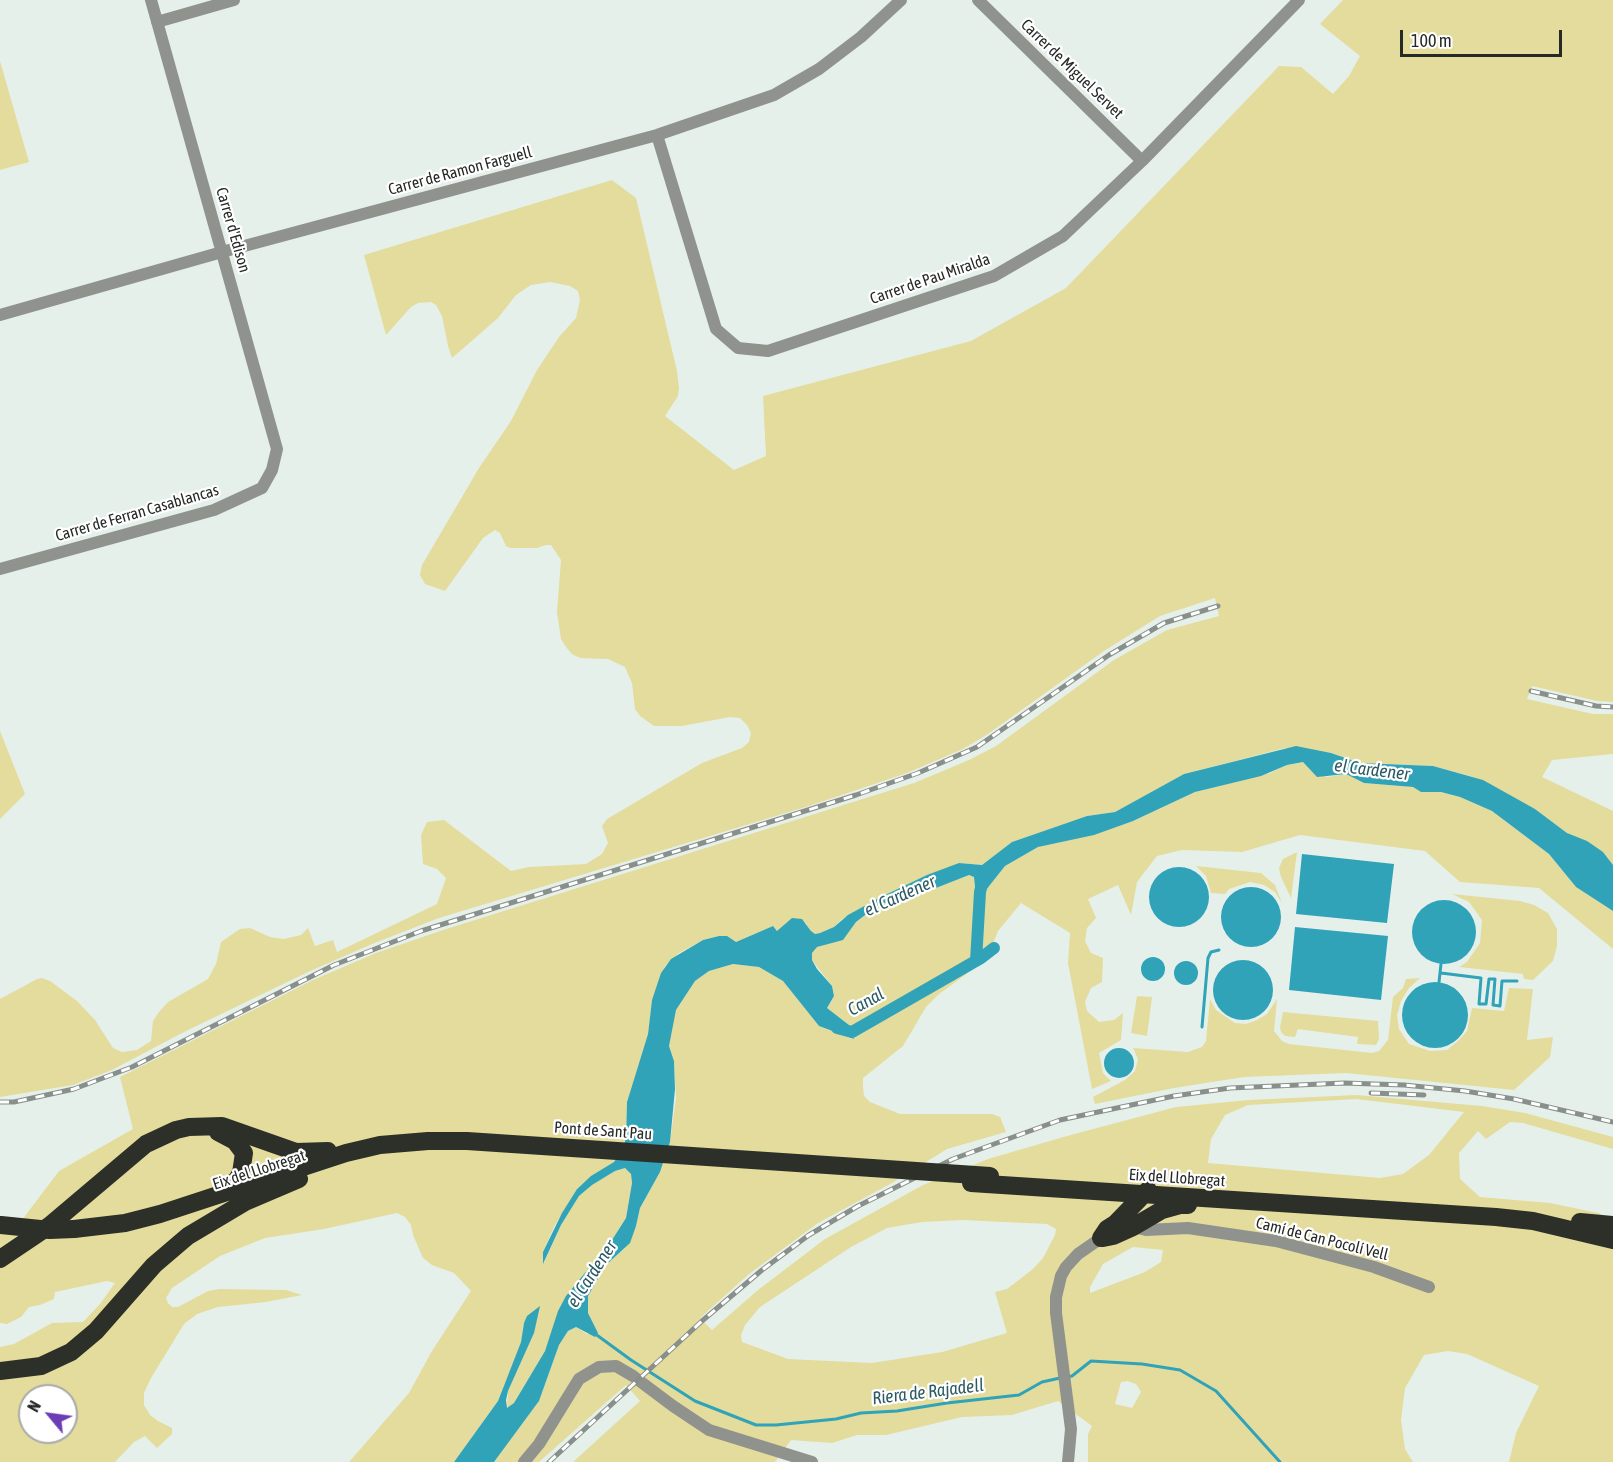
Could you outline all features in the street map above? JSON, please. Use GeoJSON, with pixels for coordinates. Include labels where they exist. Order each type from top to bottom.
{"type":"FeatureCollection","features":[{"type":"Feature","properties":{"kind":"highway"},"geometry":{"type":"LineString","coordinates":[[160,1214],[176,1203],[226,1187],[236,1181],[241,1173],[244,1153],[240,1146],[224,1134],[202,1127]]}},
{"type":"Feature","properties":{"kind":"highway"},"geometry":{"type":"LineString","coordinates":[[0,1259],[49,1226],[146,1144],[176,1130],[228,1127],[296,1152],[327,1151],[362,1143],[380,1145]]}},
{"type":"Feature","properties":{"kind":"highway","name":"Eix del Llobregat"},"geometry":{"type":"LineString","coordinates":[[69,1234],[160,1214],[310,1163],[380,1145],[428,1140],[466,1145]]}},
{"type":"Feature","properties":{"kind":"highway","name":"Eix del Llobregat"},"geometry":{"type":"LineString","coordinates":[[69,1234],[81,1238],[134,1230],[345,1161],[383,1154],[466,1145]]}},
{"type":"Feature","properties":{"kind":"highway","name":"Pont de Sant Pau"},"geometry":{"type":"LineString","coordinates":[[466,1145],[736,1163]]}},
{"type":"Feature","properties":{"kind":"highway","name":"Eix del Llobregat"},"geometry":{"type":"LineString","coordinates":[[736,1163],[867,1172],[990,1176],[1102,1187],[1496,1217],[1533,1221],[1613,1240]]}},
{"type":"Feature","properties":{"kind":"highway","name":"Eix del Llobregat"},"geometry":{"type":"LineString","coordinates":[[867,1172],[971,1183],[1102,1187]]}},
{"type":"Feature","properties":{"kind":"highway"},"geometry":{"type":"LineString","coordinates":[[0,1371],[41,1366],[71,1352],[102,1324],[154,1265],[188,1236],[236,1207],[309,1174]]}},
{"type":"Feature","properties":{"kind":"highway"},"geometry":{"type":"LineString","coordinates":[[1104,1234],[1111,1203],[1102,1187],[1135,1188],[1142,1195],[1145,1200],[1145,1209],[1136,1225]]}},
{"type":"Feature","properties":{"kind":"highway"},"geometry":{"type":"LineString","coordinates":[[1104,1234],[1149,1190],[1204,1194]]}},
{"type":"Feature","properties":{"kind":"highway"},"geometry":{"type":"LineString","coordinates":[[1104,1234],[1113,1236],[1162,1210],[1180,1205],[1193,1205],[1204,1194]]}},
{"type":"Feature","properties":{"kind":"highway","name":"Eix del Llobregat"},"geometry":{"type":"LineString","coordinates":[[1204,1194],[1354,1197],[1497,1209],[1544,1214],[1613,1231]]}},
{"type":"Feature","properties":{"kind":"highway"},"geometry":{"type":"LineString","coordinates":[[1580,1222],[1613,1225]]}},
{"type":"Feature","properties":{"kind":"highway"},"geometry":{"type":"LineString","coordinates":[[0,1225],[69,1234]]}},
{"type":"Feature","properties":{"kind":"highway"},"geometry":{"type":"LineString","coordinates":[[0,1234],[21,1237],[69,1234]]}},
{"type":"Feature","properties":{"kind":"street","name":"Carrer d'Edison"},"geometry":{"type":"LineString","coordinates":[[151,0],[277,449],[272,470]]}},
{"type":"Feature","properties":{"kind":"street"},"geometry":{"type":"LineString","coordinates":[[157,22],[234,0]]}},
{"type":"Feature","properties":{"kind":"street","name":"Carrer de Ramon Farguell"},"geometry":{"type":"LineString","coordinates":[[0,315],[222,252],[657,135],[774,94],[819,69],[861,37],[901,0]]}},
{"type":"Feature","properties":{"kind":"street","name":"Carrer de Miguel Servet"},"geometry":{"type":"LineString","coordinates":[[978,0],[1142,161]]}},
{"type":"Feature","properties":{"kind":"street","name":"Carrer de Pau Miralda"},"geometry":{"type":"LineString","coordinates":[[657,135],[716,329],[738,348],[768,351],[994,276],[1064,236],[1142,161],[1299,0]]}},
{"type":"Feature","properties":{"kind":"street","name":"Carrer de Ferran Casablancas"},"geometry":{"type":"LineString","coordinates":[[0,569],[214,510],[262,488],[272,470]]}},
{"type":"Feature","properties":{"kind":"street","name":"Camí de Can Pocolí Vell"},"geometry":{"type":"LineString","coordinates":[[1136,1225],[1146,1230],[1188,1228],[1276,1241],[1374,1267],[1429,1287]]}},
{"type":"Feature","properties":{"kind":"street"},"geometry":{"type":"LineString","coordinates":[[1068,1462],[1071,1429],[1057,1322],[1056,1297],[1061,1276],[1072,1260],[1104,1234]]}},
{"type":"Feature","properties":{"kind":"street"},"geometry":{"type":"LineString","coordinates":[[524,1462],[539,1444],[579,1378],[599,1367],[616,1366],[709,1430],[812,1462]]}},
{"type":"Feature","properties":{"kind":"shaded area"},"geometry":{"type":"Polygon","coordinates":[[[1343,0],[1613,0],[1613,702],[1597,701],[1532,686],[1527,699],[1593,714],[1613,714],[1613,754],[1552,760],[1542,777],[1613,811],[1613,865],[1603,852],[1567,833],[1535,809],[1473,777],[1433,766],[1360,763],[1331,753],[1285,748],[1184,774],[1115,812],[1087,816],[1012,842],[982,865],[959,863],[842,919],[834,927],[820,933],[815,934],[805,922],[777,931],[773,926],[736,942],[719,936],[703,940],[679,953],[665,966],[652,1000],[648,1034],[627,1102],[626,1138],[623,1149],[614,1162],[577,1189],[554,1227],[543,1252],[544,1263],[561,1225],[579,1196],[615,1171],[625,1168],[631,1174],[632,1183],[626,1218],[612,1240],[595,1260],[551,1335],[545,1351],[514,1403],[507,1409],[508,1391],[534,1333],[524,1323],[521,1342],[498,1401],[454,1462],[349,1462],[409,1393],[432,1351],[471,1291],[454,1273],[432,1265],[423,1258],[411,1225],[405,1217],[397,1213],[324,1229],[265,1238],[220,1256],[172,1288],[166,1298],[172,1307],[178,1307],[208,1291],[219,1289],[286,1290],[302,1295],[266,1302],[218,1307],[197,1314],[184,1324],[144,1393],[144,1405],[150,1415],[172,1428],[172,1434],[157,1448],[145,1436],[134,1442],[115,1462],[0,1462],[0,1347],[14,1344],[52,1323],[83,1322],[115,1283],[107,1281],[55,1292],[54,1299],[29,1307],[21,1317],[7,1324],[0,1323],[0,1218],[22,1220],[59,1171],[133,1129],[120,1077],[313,980],[376,953],[914,783],[969,760],[996,746],[1114,660],[1167,630],[1219,616],[1215,598],[1160,616],[1104,651],[988,734],[963,749],[907,773],[809,806],[439,918],[308,972],[112,1070],[73,1085],[0,1097],[0,999],[37,979],[50,981],[77,1001],[95,1020],[113,1048],[122,1052],[137,1050],[151,1041],[153,1021],[168,1002],[208,979],[216,964],[221,942],[240,929],[250,928],[270,937],[284,939],[301,935],[308,928],[315,946],[333,940],[337,952],[437,904],[446,878],[437,869],[423,864],[421,835],[427,822],[444,820],[511,871],[529,867],[586,864],[602,854],[608,843],[602,826],[607,819],[702,763],[742,748],[749,742],[751,733],[740,718],[730,717],[682,726],[654,726],[640,716],[635,709],[632,683],[625,667],[608,659],[580,658],[572,654],[561,639],[557,612],[561,560],[551,545],[537,548],[510,548],[506,546],[500,533],[495,530],[483,538],[445,591],[425,584],[420,575],[422,565],[479,468],[511,421],[537,370],[559,337],[576,318],[580,300],[578,291],[570,286],[550,282],[531,285],[516,295],[498,318],[452,358],[442,316],[436,305],[431,302],[418,303],[411,307],[386,335],[364,255],[612,180],[636,198],[677,371],[678,396],[665,416],[734,470],[766,456],[763,396],[971,341],[1066,288],[1279,66],[1301,67],[1333,94],[1349,76],[1360,56],[1320,24],[1343,0]]]}},
{"type":"Feature","properties":{"kind":"shaded area"},"geometry":{"type":"Polygon","coordinates":[[[0,61],[29,162],[0,170],[0,61]]]}},
{"type":"Feature","properties":{"kind":"shaded area"},"geometry":{"type":"Polygon","coordinates":[[[0,731],[25,794],[0,819],[0,731]]]}},
{"type":"Feature","properties":{"kind":"shaded area"},"geometry":{"type":"Polygon","coordinates":[[[1304,762],[1310,770],[1327,777],[1346,774],[1364,783],[1413,787],[1421,792],[1441,792],[1460,797],[1492,811],[1549,854],[1576,887],[1613,911],[1613,949],[1539,888],[1460,882],[1425,851],[1300,835],[1242,852],[1182,850],[1157,856],[1137,882],[1131,915],[1118,885],[1088,899],[1096,918],[1087,928],[1085,941],[1091,953],[1103,958],[1102,982],[1091,988],[1085,1002],[1087,1011],[1099,1022],[1114,1020],[1123,1013],[1121,1040],[1099,1053],[1103,1073],[1111,1081],[1092,1089],[1068,963],[1070,933],[1021,903],[998,931],[987,959],[939,994],[926,1007],[903,1046],[863,1078],[864,1096],[870,1102],[900,1114],[992,1114],[1000,1117],[1006,1132],[947,1149],[892,1183],[818,1223],[749,1274],[700,1318],[712,1330],[758,1290],[825,1239],[923,1185],[988,1159],[1067,1136],[1176,1107],[1249,1100],[1356,1095],[1482,1106],[1525,1113],[1613,1137],[1613,1149],[1523,1123],[1510,1122],[1486,1139],[1478,1131],[1459,1153],[1460,1179],[1480,1197],[1550,1203],[1598,1213],[1613,1219],[1613,1462],[1509,1462],[1516,1433],[1539,1386],[1467,1354],[1448,1351],[1424,1355],[1405,1388],[1401,1420],[1405,1449],[1413,1462],[1088,1462],[1088,1434],[1092,1426],[1058,1401],[1012,1415],[962,1417],[886,1435],[857,1435],[832,1443],[791,1440],[775,1462],[573,1462],[640,1401],[626,1385],[539,1462],[494,1462],[539,1401],[559,1345],[568,1331],[576,1327],[587,1334],[598,1333],[588,1313],[588,1296],[605,1266],[624,1249],[636,1226],[640,1208],[660,1172],[670,1142],[676,1098],[674,1061],[669,1046],[669,1036],[676,1010],[695,981],[709,971],[733,964],[759,967],[783,981],[819,1026],[853,1039],[849,1025],[827,1008],[834,996],[832,986],[812,960],[812,953],[816,947],[843,939],[856,922],[877,906],[905,894],[936,888],[969,875],[974,877],[975,887],[986,890],[1005,866],[1038,847],[1133,821],[1195,792],[1270,773],[1287,765],[1304,762]],[[1356,1099],[1248,1105],[1225,1115],[1211,1139],[1208,1163],[1380,1178],[1403,1174],[1429,1155],[1464,1112],[1356,1099]],[[962,1220],[922,1222],[887,1228],[851,1247],[760,1307],[745,1325],[741,1335],[742,1342],[788,1359],[872,1363],[942,1352],[1007,1333],[995,1292],[1007,1289],[1033,1269],[1043,1258],[1056,1229],[1047,1224],[962,1220]],[[1133,1247],[1103,1264],[1090,1287],[1090,1293],[1145,1272],[1161,1262],[1163,1250],[1133,1247]],[[1121,1382],[1115,1404],[1132,1408],[1141,1392],[1136,1384],[1121,1382]]]}},
{"type":"Feature","properties":{"kind":"shaded area"},"geometry":{"type":"Polygon","coordinates":[[[1297,852],[1291,898],[1279,868],[1283,859],[1297,852]]]}},
{"type":"Feature","properties":{"kind":"shaded area"},"geometry":{"type":"Polygon","coordinates":[[[1196,866],[1261,873],[1275,885],[1282,903],[1275,892],[1264,885],[1250,882],[1229,889],[1225,894],[1211,893],[1206,876],[1196,866]]]}},
{"type":"Feature","properties":{"kind":"shaded area"},"geometry":{"type":"Polygon","coordinates":[[[1452,894],[1520,901],[1534,905],[1548,913],[1557,929],[1557,946],[1553,961],[1533,980],[1524,979],[1523,974],[1459,967],[1467,962],[1480,943],[1482,920],[1469,902],[1452,894]]]}},
{"type":"Feature","properties":{"kind":"shaded area"},"geometry":{"type":"Polygon","coordinates":[[[1420,978],[1409,988],[1401,1001],[1397,1015],[1399,1029],[1409,1044],[1430,1051],[1447,1050],[1467,1031],[1472,1008],[1504,1011],[1509,988],[1533,989],[1527,1040],[1553,1037],[1550,1057],[1514,1090],[1346,1073],[1244,1077],[1095,1104],[1093,1097],[1125,1080],[1135,1071],[1138,1059],[1133,1048],[1188,1052],[1202,1047],[1206,1041],[1210,999],[1216,1010],[1235,1023],[1246,1024],[1267,1014],[1277,999],[1274,1031],[1282,1041],[1289,1044],[1372,1053],[1379,1051],[1388,1040],[1393,997],[1403,988],[1406,979],[1420,978]]]}},
{"type":"Feature","properties":{"kind":"shaded area"},"geometry":{"type":"Polygon","coordinates":[[[1137,996],[1152,997],[1147,1036],[1131,1033],[1137,996]]]}},
{"type":"Feature","properties":{"kind":"shaded area"},"geometry":{"type":"Polygon","coordinates":[[[1283,1012],[1378,1021],[1379,1039],[1376,1045],[1357,1044],[1358,1037],[1298,1029],[1295,1037],[1285,1036],[1280,1027],[1283,1012]]]}},
{"type":"Feature","properties":{"kind":"water","name":"el Cardener"},"geometry":{"type":"Polygon","coordinates":[[[1296,746],[1331,753],[1360,763],[1433,766],[1483,780],[1535,809],[1567,833],[1587,841],[1603,852],[1613,865],[1613,911],[1576,887],[1549,854],[1492,811],[1460,797],[1441,792],[1421,792],[1413,787],[1364,783],[1346,774],[1317,777],[1303,762],[1287,765],[1261,776],[1195,792],[1133,821],[1094,835],[1038,847],[1005,866],[986,890],[979,891],[975,887],[974,877],[969,875],[936,888],[905,894],[877,906],[856,922],[843,940],[817,947],[812,953],[812,960],[817,969],[832,986],[834,996],[827,1008],[849,1025],[854,1039],[819,1026],[783,981],[759,967],[733,964],[709,971],[695,981],[676,1010],[669,1046],[674,1061],[675,1089],[670,1142],[660,1172],[640,1208],[630,1243],[605,1266],[588,1296],[588,1313],[598,1333],[595,1337],[576,1327],[568,1331],[559,1345],[539,1401],[494,1462],[454,1462],[498,1401],[521,1342],[527,1316],[540,1306],[534,1333],[508,1391],[507,1408],[514,1403],[545,1351],[558,1311],[566,1296],[612,1240],[626,1218],[632,1183],[631,1174],[625,1168],[615,1171],[592,1185],[579,1196],[561,1225],[543,1264],[543,1252],[562,1213],[577,1189],[591,1176],[614,1162],[623,1149],[626,1138],[627,1102],[648,1034],[652,1000],[661,973],[671,959],[703,940],[727,936],[736,942],[773,926],[777,931],[792,918],[802,919],[811,931],[815,934],[820,933],[834,927],[848,915],[879,898],[927,875],[959,863],[982,865],[1012,842],[1087,816],[1115,812],[1184,774],[1296,746]]]}},
{"type":"Feature","properties":{"kind":"water"},"geometry":{"type":"Polygon","coordinates":[[[1302,854],[1394,864],[1387,923],[1296,914],[1302,854]]]}},
{"type":"Feature","properties":{"kind":"water"},"geometry":{"type":"Polygon","coordinates":[[[1179,867],[1200,876],[1209,897],[1200,918],[1179,927],[1158,918],[1149,897],[1158,876],[1179,867]]]}},
{"type":"Feature","properties":{"kind":"water"},"geometry":{"type":"Polygon","coordinates":[[[1251,887],[1272,896],[1281,917],[1272,938],[1251,947],[1230,938],[1221,917],[1230,896],[1251,887]]]}},
{"type":"Feature","properties":{"kind":"water"},"geometry":{"type":"Polygon","coordinates":[[[1438,900],[1450,900],[1467,909],[1474,920],[1476,932],[1474,944],[1467,955],[1450,964],[1438,964],[1426,959],[1417,950],[1412,938],[1412,926],[1417,914],[1426,905],[1438,900]]]}},
{"type":"Feature","properties":{"kind":"water"},"geometry":{"type":"Polygon","coordinates":[[[1295,927],[1388,936],[1381,1000],[1289,990],[1295,927]]]}},
{"type":"Feature","properties":{"kind":"water"},"geometry":{"type":"Polygon","coordinates":[[[1153,957],[1158,958],[1164,964],[1164,974],[1158,980],[1153,981],[1148,980],[1142,974],[1141,969],[1142,964],[1148,958],[1153,957]]]}},
{"type":"Feature","properties":{"kind":"water"},"geometry":{"type":"Polygon","coordinates":[[[1243,960],[1264,969],[1273,990],[1264,1011],[1243,1020],[1222,1011],[1213,990],[1222,969],[1243,960]]]}},
{"type":"Feature","properties":{"kind":"water"},"geometry":{"type":"Polygon","coordinates":[[[1186,961],[1191,962],[1197,968],[1197,978],[1191,984],[1186,985],[1181,984],[1175,978],[1174,973],[1175,968],[1181,962],[1186,961]]]}},
{"type":"Feature","properties":{"kind":"water"},"geometry":{"type":"Polygon","coordinates":[[[1435,982],[1448,984],[1458,992],[1466,1002],[1468,1015],[1466,1028],[1458,1038],[1448,1046],[1435,1048],[1422,1046],[1412,1038],[1404,1028],[1402,1015],[1404,1002],[1412,992],[1422,984],[1435,982]]]}},
{"type":"Feature","properties":{"kind":"water"},"geometry":{"type":"Polygon","coordinates":[[[1119,1048],[1130,1052],[1134,1063],[1130,1074],[1119,1078],[1108,1074],[1104,1063],[1108,1052],[1119,1048]]]}},
{"type":"Feature","properties":{"kind":"waterway","name":"Canal"},"geometry":{"type":"LineString","coordinates":[[976,961],[980,892],[984,876]]}},
{"type":"Feature","properties":{"kind":"waterway","name":"Canal"},"geometry":{"type":"LineString","coordinates":[[837,1028],[852,1032],[981,958],[994,948]]}},
{"type":"Feature","properties":{"kind":"waterway"},"geometry":{"type":"LineString","coordinates":[[1202,1027],[1208,958],[1211,952],[1219,950]]}},
{"type":"Feature","properties":{"kind":"waterway"},"geometry":{"type":"LineString","coordinates":[[1439,982],[1441,964]]}},
{"type":"Feature","properties":{"kind":"waterway"},"geometry":{"type":"LineString","coordinates":[[1441,973],[1481,978],[1479,1004],[1486,1004],[1489,979],[1495,979],[1493,1005],[1500,1006],[1502,981],[1517,981]]}},
{"type":"Feature","properties":{"kind":"waterway","name":"Riera de Rajadell"},"geometry":{"type":"LineString","coordinates":[[594,1333],[695,1401],[756,1425],[836,1419],[861,1413],[897,1411],[1019,1395],[1042,1382],[1060,1378]]}},
{"type":"Feature","properties":{"kind":"waterway","name":"Riera de Rajadell"},"geometry":{"type":"LineString","coordinates":[[1067,1377],[1072,1376],[1091,1361],[1142,1364],[1180,1370],[1216,1391],[1280,1462]]}},
{"type":"Feature","properties":{"kind":"railway"},"geometry":{"type":"LineString","coordinates":[[0,1102],[14,1102],[74,1089],[132,1067],[334,965],[421,931],[856,795],[918,773],[977,747],[1109,655],[1164,623],[1218,606]]}},
{"type":"Feature","properties":{"kind":"railway"},"geometry":{"type":"LineString","coordinates":[[1531,691],[1596,706],[1613,707]]}},
{"type":"Feature","properties":{"kind":"railway"},"geometry":{"type":"LineString","coordinates":[[549,1462],[702,1321],[762,1270],[809,1235],[858,1206],[953,1159],[1060,1120],[1174,1096],[1230,1088],[1344,1083],[1404,1085],[1465,1091],[1514,1099],[1613,1122]]}},
{"type":"Feature","properties":{"kind":"railway"},"geometry":{"type":"LineString","coordinates":[[1371,1093],[1424,1095]]}}]}
